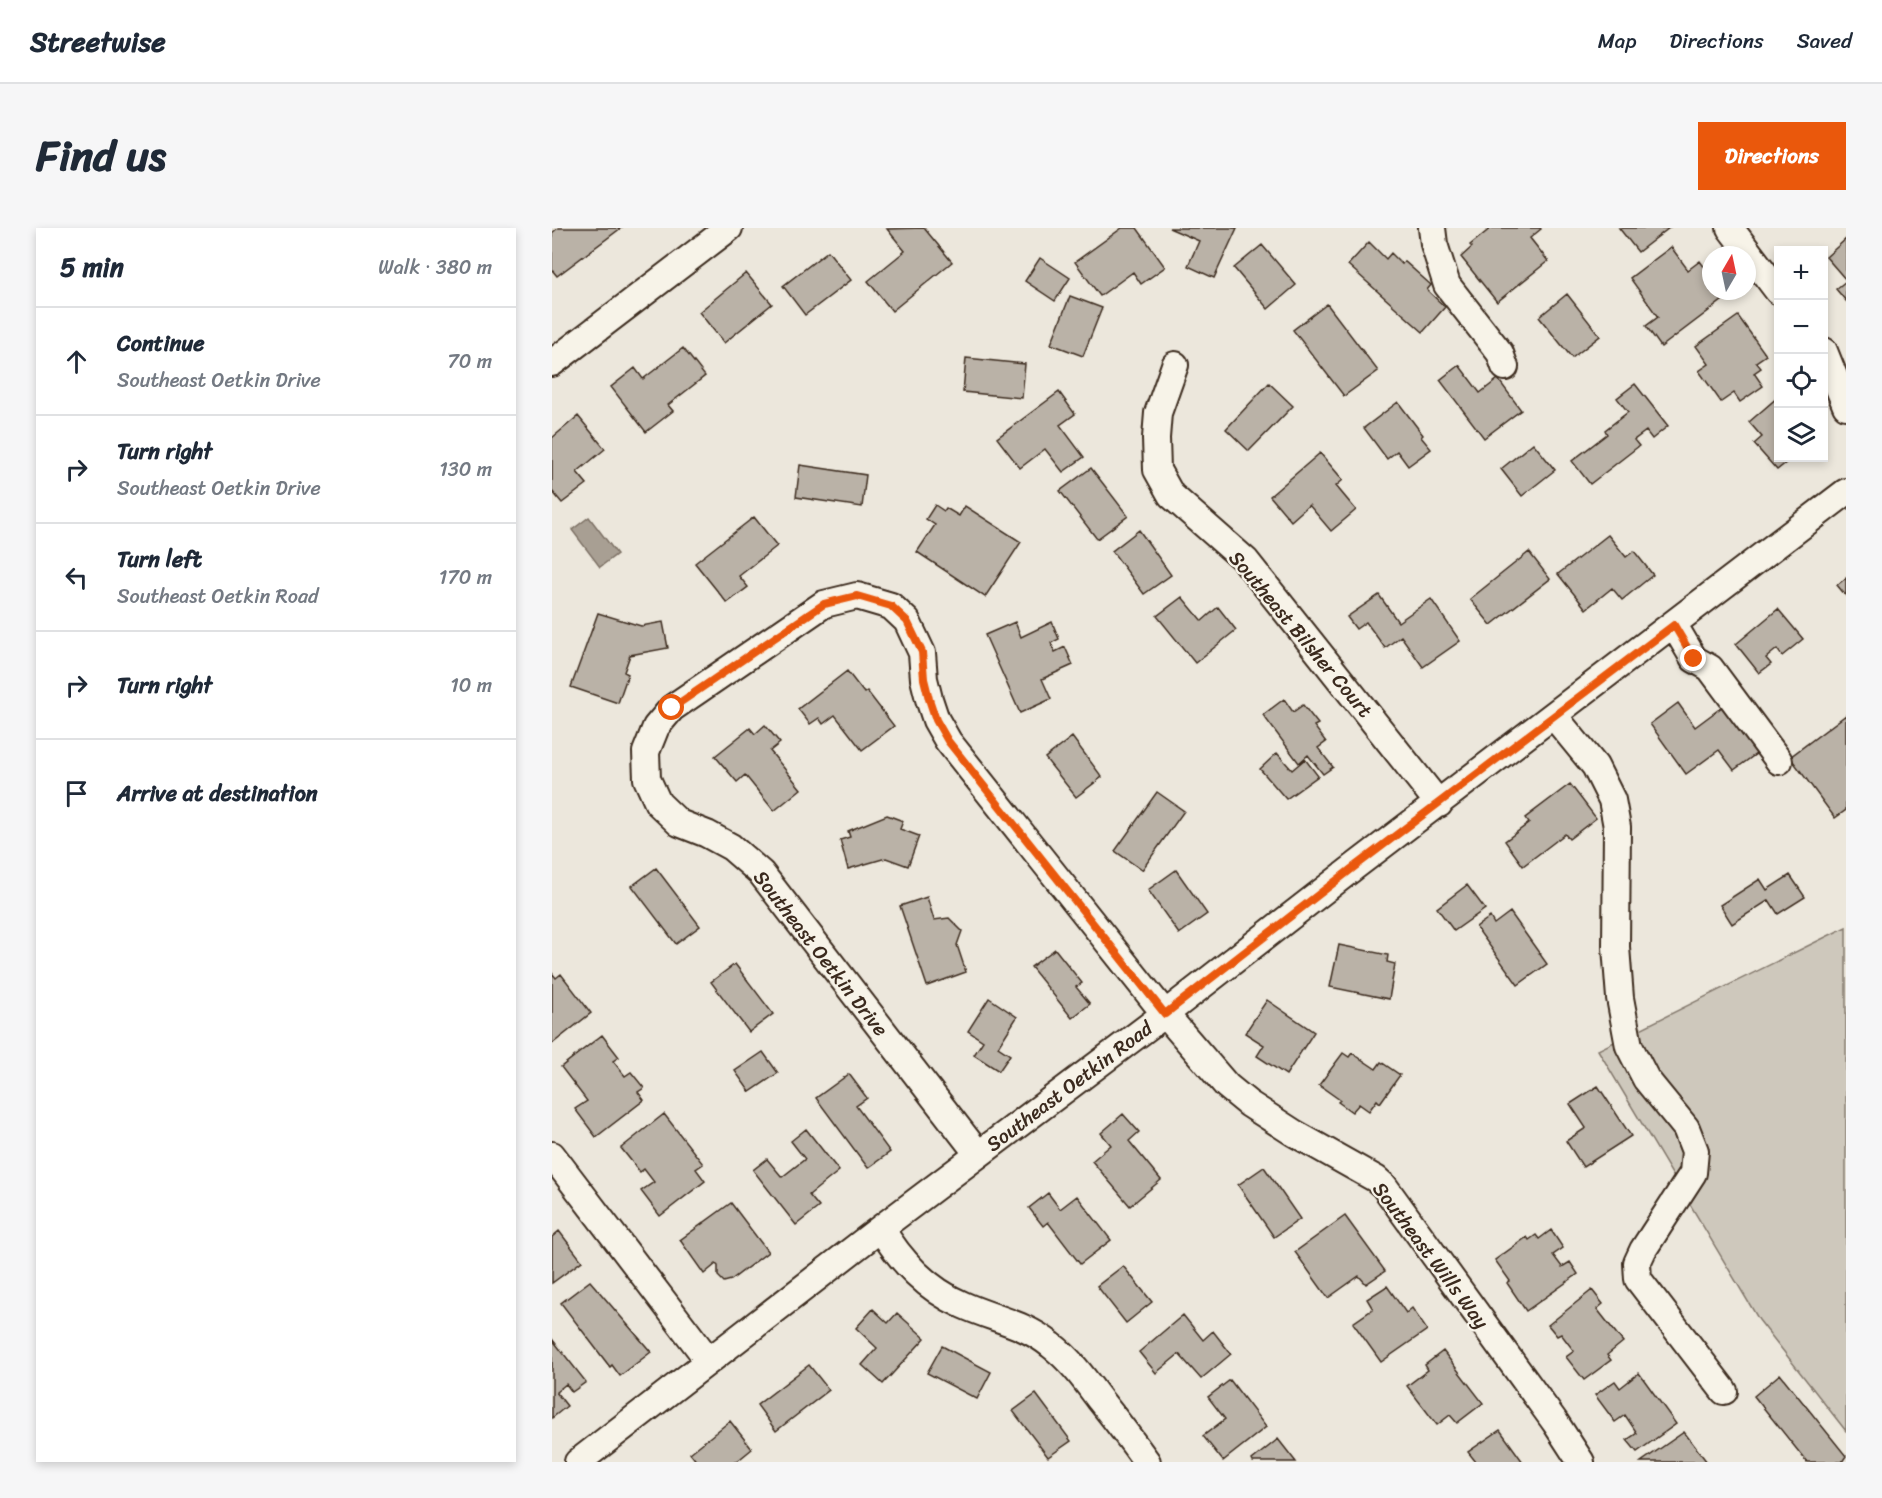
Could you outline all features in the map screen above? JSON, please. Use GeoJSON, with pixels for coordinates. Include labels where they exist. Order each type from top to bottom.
{"type":"FeatureCollection","features":[{"type":"Feature","properties":{"kind":"street"},"geometry":{"type":"LineString","coordinates":[[552,363],[729,228]]}},
{"type":"Feature","properties":{"kind":"street"},"geometry":{"type":"LineString","coordinates":[[1432,228],[1434,244],[1447,285],[1500,353],[1505,367]]}},
{"type":"Feature","properties":{"kind":"street"},"geometry":{"type":"LineString","coordinates":[[1730,228],[1774,285]]}},
{"type":"Feature","properties":{"kind":"street"},"geometry":{"type":"LineString","coordinates":[[1825,354],[1846,406]]}},
{"type":"Feature","properties":{"kind":"street","name":"Southeast Bilsher Court"},"geometry":{"type":"LineString","coordinates":[[1175,365],[1158,413],[1156,438],[1157,470],[1171,495],[1246,561],[1439,804]]}},
{"type":"Feature","properties":{"kind":"street","name":"Southeast Oetkin Road"},"geometry":{"type":"LineString","coordinates":[[579,1462],[881,1228],[1165,1014],[1846,492]]}},
{"type":"Feature","properties":{"kind":"street","name":"Southeast Oetkin Drive"},"geometry":{"type":"LineString","coordinates":[[978,1154],[761,873],[731,847],[679,823],[658,803],[647,779],[646,752],[656,727],[672,708],[824,604],[857,596],[891,606],[907,621],[922,652],[924,679],[929,699],[936,720],[948,741],[1165,1014]]}},
{"type":"Feature","properties":{"kind":"street"},"geometry":{"type":"LineString","coordinates":[[1674,625],[1694,659],[1710,668],[1779,761]]}},
{"type":"Feature","properties":{"kind":"street"},"geometry":{"type":"LineString","coordinates":[[1554,716],[1595,766],[1612,800],[1617,827],[1616,947],[1620,998],[1629,1046],[1646,1079],[1686,1128],[1695,1151],[1693,1173],[1637,1263],[1638,1279],[1724,1391]]}},
{"type":"Feature","properties":{"kind":"street","name":"Southeast Wills Way"},"geometry":{"type":"LineString","coordinates":[[1165,1014],[1220,1079],[1249,1104],[1294,1133],[1376,1179],[1384,1186],[1555,1422],[1581,1462]]}},
{"type":"Feature","properties":{"kind":"street"},"geometry":{"type":"LineString","coordinates":[[552,1155],[709,1361]]}},
{"type":"Feature","properties":{"kind":"street"},"geometry":{"type":"LineString","coordinates":[[881,1228],[905,1263],[934,1289],[963,1305],[1028,1329],[1051,1344],[1073,1364],[1147,1462]]}},
{"type":"Feature","properties":{"kind":"shaded area"},"geometry":{"type":"Polygon","coordinates":[[[589,517],[617,554],[600,567],[572,530],[589,517]]]}},
{"type":"Feature","properties":{"kind":"shaded area"},"geometry":{"type":"Polygon","coordinates":[[[1846,927],[1846,1431],[1759,1320],[1598,1050],[1846,927]]]}},
{"type":"Feature","properties":{"kind":"building"},"geometry":{"type":"Polygon","coordinates":[[[558,228],[621,228],[557,276],[552,270],[552,233],[558,228]]]}},
{"type":"Feature","properties":{"kind":"building"},"geometry":{"type":"Polygon","coordinates":[[[924,228],[952,262],[892,311],[868,281],[905,251],[887,229],[924,228]]]}},
{"type":"Feature","properties":{"kind":"building"},"geometry":{"type":"Polygon","coordinates":[[[1122,228],[1137,228],[1165,267],[1141,284],[1133,272],[1100,296],[1075,262],[1122,228]]]}},
{"type":"Feature","properties":{"kind":"building"},"geometry":{"type":"Polygon","coordinates":[[[1169,228],[1237,228],[1214,278],[1188,266],[1199,241],[1169,228]]]}},
{"type":"Feature","properties":{"kind":"building"},"geometry":{"type":"Polygon","coordinates":[[[1491,228],[1540,228],[1530,238],[1548,261],[1497,302],[1461,257],[1472,247],[1470,245],[1491,228]]]}},
{"type":"Feature","properties":{"kind":"building"},"geometry":{"type":"Polygon","coordinates":[[[1619,228],[1669,228],[1638,252],[1619,228]]]}},
{"type":"Feature","properties":{"kind":"building"},"geometry":{"type":"Polygon","coordinates":[[[1846,239],[1846,280],[1828,259],[1828,255],[1846,239]]]}},
{"type":"Feature","properties":{"kind":"building"},"geometry":{"type":"Polygon","coordinates":[[[1369,242],[1386,259],[1391,253],[1402,264],[1404,261],[1431,285],[1427,290],[1445,307],[1423,332],[1348,265],[1369,242]]]}},
{"type":"Feature","properties":{"kind":"building"},"geometry":{"type":"Polygon","coordinates":[[[1262,245],[1296,285],[1268,309],[1234,268],[1262,245]]]}},
{"type":"Feature","properties":{"kind":"building"},"geometry":{"type":"Polygon","coordinates":[[[1671,247],[1688,270],[1700,261],[1702,264],[1702,300],[1723,300],[1661,347],[1646,326],[1658,317],[1630,278],[1671,247]]]}},
{"type":"Feature","properties":{"kind":"building"},"geometry":{"type":"Polygon","coordinates":[[[828,251],[851,280],[805,315],[783,286],[828,251]]]}},
{"type":"Feature","properties":{"kind":"building"},"geometry":{"type":"Polygon","coordinates":[[[1040,258],[1070,278],[1055,301],[1025,281],[1040,258]]]}},
{"type":"Feature","properties":{"kind":"building"},"geometry":{"type":"Polygon","coordinates":[[[746,273],[772,304],[724,343],[699,312],[746,273]]]}},
{"type":"Feature","properties":{"kind":"building"},"geometry":{"type":"Polygon","coordinates":[[[1846,281],[1846,301],[1836,289],[1846,281]]]}},
{"type":"Feature","properties":{"kind":"building"},"geometry":{"type":"Polygon","coordinates":[[[1567,294],[1600,336],[1572,358],[1539,317],[1567,294]]]}},
{"type":"Feature","properties":{"kind":"building"},"geometry":{"type":"Polygon","coordinates":[[[1070,296],[1102,308],[1083,356],[1051,344],[1070,296]]]}},
{"type":"Feature","properties":{"kind":"building"},"geometry":{"type":"Polygon","coordinates":[[[1327,304],[1378,371],[1344,396],[1293,330],[1327,304]]]}},
{"type":"Feature","properties":{"kind":"building"},"geometry":{"type":"Polygon","coordinates":[[[1738,316],[1766,355],[1756,362],[1761,368],[1754,373],[1763,386],[1740,402],[1734,393],[1721,402],[1699,371],[1709,364],[1696,346],[1738,316]]]}},
{"type":"Feature","properties":{"kind":"building"},"geometry":{"type":"Polygon","coordinates":[[[683,348],[705,376],[668,405],[673,411],[646,432],[611,387],[635,368],[643,379],[683,348]]]}},
{"type":"Feature","properties":{"kind":"building"},"geometry":{"type":"Polygon","coordinates":[[[966,358],[1025,364],[1022,398],[963,392],[966,358]]]}},
{"type":"Feature","properties":{"kind":"building"},"geometry":{"type":"Polygon","coordinates":[[[1459,365],[1480,393],[1498,379],[1521,410],[1484,438],[1440,380],[1459,365]]]}},
{"type":"Feature","properties":{"kind":"building"},"geometry":{"type":"Polygon","coordinates":[[[1269,383],[1293,406],[1249,451],[1226,429],[1269,383]]]}},
{"type":"Feature","properties":{"kind":"building"},"geometry":{"type":"Polygon","coordinates":[[[1635,384],[1668,426],[1652,439],[1646,431],[1634,440],[1639,446],[1590,484],[1572,461],[1607,434],[1605,430],[1628,412],[1617,398],[1635,384]]]}},
{"type":"Feature","properties":{"kind":"building"},"geometry":{"type":"Polygon","coordinates":[[[1059,392],[1075,414],[1060,425],[1084,457],[1063,472],[1045,449],[1020,468],[997,438],[1059,392]]]}},
{"type":"Feature","properties":{"kind":"building"},"geometry":{"type":"Polygon","coordinates":[[[1774,400],[1774,462],[1787,462],[1777,470],[1754,444],[1762,437],[1749,422],[1774,400]]]}},
{"type":"Feature","properties":{"kind":"building"},"geometry":{"type":"Polygon","coordinates":[[[1398,402],[1431,449],[1408,466],[1397,451],[1387,459],[1364,428],[1398,402]]]}},
{"type":"Feature","properties":{"kind":"building"},"geometry":{"type":"Polygon","coordinates":[[[578,416],[605,449],[577,472],[587,484],[562,503],[552,491],[552,438],[578,416]]]}},
{"type":"Feature","properties":{"kind":"building"},"geometry":{"type":"Polygon","coordinates":[[[1533,443],[1555,470],[1522,496],[1501,469],[1533,443]]]}},
{"type":"Feature","properties":{"kind":"building"},"geometry":{"type":"Polygon","coordinates":[[[1320,453],[1343,480],[1336,486],[1356,510],[1331,531],[1309,505],[1291,521],[1270,496],[1320,453]]]}},
{"type":"Feature","properties":{"kind":"building"},"geometry":{"type":"Polygon","coordinates":[[[800,465],[866,475],[862,507],[796,497],[800,465]]]}},
{"type":"Feature","properties":{"kind":"building"},"geometry":{"type":"Polygon","coordinates":[[[1091,468],[1128,516],[1097,539],[1060,491],[1091,468]]]}},
{"type":"Feature","properties":{"kind":"building"},"geometry":{"type":"Polygon","coordinates":[[[935,505],[944,511],[946,508],[959,516],[965,506],[1021,542],[985,597],[917,552],[935,525],[926,519],[935,505]]]}},
{"type":"Feature","properties":{"kind":"building"},"geometry":{"type":"Polygon","coordinates":[[[754,517],[777,546],[739,576],[748,587],[727,603],[695,563],[754,517]]]}},
{"type":"Feature","properties":{"kind":"building"},"geometry":{"type":"Polygon","coordinates":[[[1139,530],[1171,575],[1144,594],[1112,551],[1139,530]]]}},
{"type":"Feature","properties":{"kind":"building"},"geometry":{"type":"Polygon","coordinates":[[[1608,535],[1626,557],[1634,551],[1653,575],[1622,600],[1612,588],[1586,609],[1558,574],[1608,535]]]}},
{"type":"Feature","properties":{"kind":"building"},"geometry":{"type":"Polygon","coordinates":[[[1529,552],[1550,579],[1491,625],[1470,599],[1529,552]]]}},
{"type":"Feature","properties":{"kind":"building"},"geometry":{"type":"Polygon","coordinates":[[[1846,578],[1846,596],[1837,585],[1846,578]]]}},
{"type":"Feature","properties":{"kind":"building"},"geometry":{"type":"Polygon","coordinates":[[[1379,595],[1398,622],[1431,599],[1460,641],[1423,667],[1401,636],[1385,648],[1366,622],[1356,629],[1347,617],[1379,595]]]}},
{"type":"Feature","properties":{"kind":"building"},"geometry":{"type":"Polygon","coordinates":[[[1182,597],[1202,621],[1218,607],[1236,630],[1195,663],[1157,616],[1182,597]]]}},
{"type":"Feature","properties":{"kind":"building"},"geometry":{"type":"Polygon","coordinates":[[[1778,609],[1803,639],[1782,656],[1777,649],[1766,658],[1771,664],[1759,673],[1736,644],[1778,609]]]}},
{"type":"Feature","properties":{"kind":"building"},"geometry":{"type":"Polygon","coordinates":[[[598,613],[641,626],[663,622],[668,648],[630,655],[624,672],[628,674],[618,703],[571,687],[598,613]]]}},
{"type":"Feature","properties":{"kind":"building"},"geometry":{"type":"Polygon","coordinates":[[[1015,622],[1021,637],[1052,622],[1059,639],[1051,643],[1055,652],[1065,647],[1073,665],[1042,679],[1051,699],[1020,713],[985,635],[1015,622]]]}},
{"type":"Feature","properties":{"kind":"building"},"geometry":{"type":"Polygon","coordinates":[[[847,671],[864,693],[867,691],[894,726],[862,750],[835,715],[823,724],[819,718],[810,724],[798,709],[847,671]]]}},
{"type":"Feature","properties":{"kind":"building"},"geometry":{"type":"Polygon","coordinates":[[[1284,699],[1293,712],[1303,705],[1318,724],[1314,726],[1326,742],[1318,748],[1333,767],[1323,774],[1308,755],[1299,763],[1263,715],[1284,699]]]}},
{"type":"Feature","properties":{"kind":"building"},"geometry":{"type":"Polygon","coordinates":[[[1678,703],[1695,727],[1726,704],[1760,751],[1734,770],[1719,750],[1686,774],[1650,724],[1678,703]]]}},
{"type":"Feature","properties":{"kind":"building"},"geometry":{"type":"Polygon","coordinates":[[[1846,715],[1846,810],[1835,818],[1790,757],[1846,715]]]}},
{"type":"Feature","properties":{"kind":"building"},"geometry":{"type":"Polygon","coordinates":[[[765,725],[780,743],[770,751],[801,789],[774,811],[745,775],[737,782],[715,756],[750,728],[755,734],[765,725]]]}},
{"type":"Feature","properties":{"kind":"building"},"geometry":{"type":"Polygon","coordinates":[[[1072,737],[1102,777],[1076,797],[1045,758],[1072,737]]]}},
{"type":"Feature","properties":{"kind":"building"},"geometry":{"type":"Polygon","coordinates":[[[1277,753],[1292,770],[1305,759],[1318,776],[1286,799],[1260,769],[1277,753]]]}},
{"type":"Feature","properties":{"kind":"building"},"geometry":{"type":"Polygon","coordinates":[[[1570,784],[1596,818],[1569,839],[1565,834],[1523,866],[1505,841],[1529,823],[1525,818],[1570,784]]]}},
{"type":"Feature","properties":{"kind":"building"},"geometry":{"type":"Polygon","coordinates":[[[1157,792],[1184,811],[1142,870],[1115,851],[1157,792]]]}},
{"type":"Feature","properties":{"kind":"building"},"geometry":{"type":"Polygon","coordinates":[[[887,815],[903,821],[900,829],[919,836],[908,866],[886,858],[848,869],[840,840],[850,837],[848,831],[887,815]]]}},
{"type":"Feature","properties":{"kind":"building"},"geometry":{"type":"Polygon","coordinates":[[[656,868],[700,926],[676,944],[632,886],[656,868]]]}},
{"type":"Feature","properties":{"kind":"building"},"geometry":{"type":"Polygon","coordinates":[[[1176,870],[1207,914],[1179,934],[1148,890],[1176,870]]]}},
{"type":"Feature","properties":{"kind":"building"},"geometry":{"type":"Polygon","coordinates":[[[1790,875],[1805,897],[1778,914],[1769,900],[1732,924],[1720,905],[1760,879],[1767,890],[1790,875]]]}},
{"type":"Feature","properties":{"kind":"building"},"geometry":{"type":"Polygon","coordinates":[[[1467,885],[1485,909],[1454,931],[1437,908],[1467,885]]]}},
{"type":"Feature","properties":{"kind":"building"},"geometry":{"type":"Polygon","coordinates":[[[927,897],[934,920],[949,918],[962,931],[957,945],[966,972],[927,986],[900,906],[927,897]]]}},
{"type":"Feature","properties":{"kind":"building"},"geometry":{"type":"Polygon","coordinates":[[[1510,912],[1547,964],[1518,985],[1476,927],[1490,917],[1494,924],[1510,912]]]}},
{"type":"Feature","properties":{"kind":"building"},"geometry":{"type":"Polygon","coordinates":[[[1339,945],[1388,955],[1387,962],[1395,964],[1389,999],[1330,987],[1339,945]]]}},
{"type":"Feature","properties":{"kind":"building"},"geometry":{"type":"Polygon","coordinates":[[[1055,949],[1082,983],[1076,987],[1090,1004],[1072,1018],[1031,967],[1055,949]]]}},
{"type":"Feature","properties":{"kind":"building"},"geometry":{"type":"Polygon","coordinates":[[[735,964],[773,1014],[749,1032],[711,982],[735,964]]]}},
{"type":"Feature","properties":{"kind":"building"},"geometry":{"type":"Polygon","coordinates":[[[552,973],[556,978],[561,974],[591,1013],[552,1044],[552,973]]]}},
{"type":"Feature","properties":{"kind":"building"},"geometry":{"type":"Polygon","coordinates":[[[989,998],[1017,1017],[998,1047],[1010,1055],[999,1071],[974,1055],[983,1041],[968,1031],[989,998]]]}},
{"type":"Feature","properties":{"kind":"building"},"geometry":{"type":"Polygon","coordinates":[[[1267,1000],[1314,1032],[1286,1075],[1257,1056],[1264,1045],[1245,1033],[1267,1000]]]}},
{"type":"Feature","properties":{"kind":"building"},"geometry":{"type":"Polygon","coordinates":[[[602,1035],[619,1057],[613,1061],[625,1076],[631,1072],[644,1088],[638,1092],[644,1100],[596,1137],[575,1109],[587,1101],[561,1067],[602,1035]]]}},
{"type":"Feature","properties":{"kind":"building"},"geometry":{"type":"Polygon","coordinates":[[[763,1052],[778,1073],[750,1092],[735,1071],[763,1052]]]}},
{"type":"Feature","properties":{"kind":"building"},"geometry":{"type":"Polygon","coordinates":[[[1343,1053],[1349,1057],[1352,1053],[1376,1069],[1381,1062],[1400,1075],[1380,1103],[1377,1100],[1369,1111],[1359,1104],[1352,1112],[1319,1085],[1343,1053]]]}},
{"type":"Feature","properties":{"kind":"building"},"geometry":{"type":"Polygon","coordinates":[[[849,1074],[867,1098],[856,1106],[890,1152],[868,1168],[816,1098],[849,1074]]]}},
{"type":"Feature","properties":{"kind":"building"},"geometry":{"type":"Polygon","coordinates":[[[1598,1086],[1631,1136],[1583,1167],[1566,1141],[1586,1128],[1570,1104],[1598,1086]]]}},
{"type":"Feature","properties":{"kind":"building"},"geometry":{"type":"Polygon","coordinates":[[[664,1114],[703,1164],[696,1169],[705,1181],[660,1216],[641,1191],[654,1182],[644,1169],[640,1172],[621,1148],[664,1114]]]}},
{"type":"Feature","properties":{"kind":"building"},"geometry":{"type":"Polygon","coordinates":[[[1123,1114],[1139,1132],[1129,1141],[1161,1180],[1130,1206],[1092,1161],[1111,1145],[1101,1133],[1123,1114]]]}},
{"type":"Feature","properties":{"kind":"building"},"geometry":{"type":"Polygon","coordinates":[[[806,1129],[839,1171],[809,1195],[819,1207],[796,1225],[753,1170],[767,1159],[782,1177],[805,1159],[791,1141],[806,1129]]]}},
{"type":"Feature","properties":{"kind":"building"},"geometry":{"type":"Polygon","coordinates":[[[1264,1167],[1300,1219],[1274,1237],[1238,1185],[1264,1167]]]}},
{"type":"Feature","properties":{"kind":"building"},"geometry":{"type":"Polygon","coordinates":[[[1048,1193],[1060,1209],[1077,1196],[1111,1240],[1080,1264],[1048,1222],[1043,1226],[1029,1208],[1048,1193]]]}},
{"type":"Feature","properties":{"kind":"building"},"geometry":{"type":"Polygon","coordinates":[[[731,1203],[768,1252],[731,1280],[724,1282],[718,1276],[716,1264],[704,1274],[680,1240],[731,1203]]]}},
{"type":"Feature","properties":{"kind":"building"},"geometry":{"type":"Polygon","coordinates":[[[1345,1216],[1385,1271],[1366,1284],[1359,1276],[1328,1298],[1295,1252],[1345,1216]]]}},
{"type":"Feature","properties":{"kind":"building"},"geometry":{"type":"Polygon","coordinates":[[[1551,1230],[1563,1248],[1553,1255],[1562,1267],[1570,1262],[1578,1274],[1526,1311],[1507,1283],[1510,1281],[1495,1260],[1527,1237],[1529,1240],[1536,1235],[1539,1239],[1551,1230]]]}},
{"type":"Feature","properties":{"kind":"building"},"geometry":{"type":"Polygon","coordinates":[[[559,1231],[582,1261],[552,1283],[552,1237],[559,1231]]]}},
{"type":"Feature","properties":{"kind":"building"},"geometry":{"type":"Polygon","coordinates":[[[1123,1266],[1152,1302],[1126,1323],[1097,1286],[1123,1266]]]}},
{"type":"Feature","properties":{"kind":"building"},"geometry":{"type":"Polygon","coordinates":[[[590,1281],[651,1352],[620,1376],[612,1365],[610,1367],[561,1303],[590,1281]]]}},
{"type":"Feature","properties":{"kind":"building"},"geometry":{"type":"Polygon","coordinates":[[[1387,1286],[1406,1313],[1412,1308],[1427,1330],[1381,1362],[1353,1323],[1373,1309],[1367,1299],[1387,1286]]]}},
{"type":"Feature","properties":{"kind":"building"},"geometry":{"type":"Polygon","coordinates":[[[1592,1290],[1603,1304],[1597,1309],[1623,1342],[1607,1355],[1611,1360],[1584,1380],[1566,1357],[1574,1351],[1561,1334],[1557,1336],[1548,1325],[1592,1290]]]}},
{"type":"Feature","properties":{"kind":"building"},"geometry":{"type":"Polygon","coordinates":[[[873,1309],[888,1323],[897,1313],[925,1338],[883,1384],[862,1365],[877,1348],[856,1328],[873,1309]]]}},
{"type":"Feature","properties":{"kind":"building"},"geometry":{"type":"Polygon","coordinates":[[[1183,1315],[1203,1340],[1213,1331],[1231,1354],[1201,1379],[1179,1354],[1156,1373],[1139,1352],[1183,1315]]]}},
{"type":"Feature","properties":{"kind":"building"},"geometry":{"type":"Polygon","coordinates":[[[552,1339],[586,1382],[572,1392],[566,1384],[556,1392],[567,1406],[552,1418],[552,1339]]]}},
{"type":"Feature","properties":{"kind":"building"},"geometry":{"type":"Polygon","coordinates":[[[942,1346],[991,1372],[977,1399],[927,1373],[942,1346]]]}},
{"type":"Feature","properties":{"kind":"building"},"geometry":{"type":"Polygon","coordinates":[[[1443,1351],[1483,1403],[1457,1423],[1450,1415],[1437,1425],[1407,1386],[1428,1370],[1425,1365],[1443,1351]]]}},
{"type":"Feature","properties":{"kind":"building"},"geometry":{"type":"Polygon","coordinates":[[[809,1365],[829,1390],[776,1431],[757,1405],[809,1365]]]}},
{"type":"Feature","properties":{"kind":"building"},"geometry":{"type":"Polygon","coordinates":[[[1639,1373],[1676,1424],[1637,1452],[1627,1440],[1637,1433],[1625,1415],[1615,1422],[1595,1395],[1615,1381],[1620,1388],[1639,1373]]]}},
{"type":"Feature","properties":{"kind":"building"},"geometry":{"type":"Polygon","coordinates":[[[1780,1374],[1846,1456],[1842,1462],[1807,1462],[1754,1396],[1780,1374]]]}},
{"type":"Feature","properties":{"kind":"building"},"geometry":{"type":"Polygon","coordinates":[[[1230,1380],[1266,1427],[1223,1461],[1203,1436],[1225,1419],[1208,1397],[1230,1380]]]}},
{"type":"Feature","properties":{"kind":"building"},"geometry":{"type":"Polygon","coordinates":[[[1036,1394],[1071,1441],[1048,1457],[1013,1411],[1036,1394]]]}},
{"type":"Feature","properties":{"kind":"building"},"geometry":{"type":"Polygon","coordinates":[[[730,1421],[752,1449],[736,1462],[697,1462],[690,1453],[730,1421]]]}},
{"type":"Feature","properties":{"kind":"building"},"geometry":{"type":"Polygon","coordinates":[[[1500,1430],[1523,1462],[1476,1462],[1468,1452],[1500,1430]]]}},
{"type":"Feature","properties":{"kind":"building"},"geometry":{"type":"Polygon","coordinates":[[[1684,1432],[1707,1462],[1641,1462],[1684,1432]]]}},
{"type":"Feature","properties":{"kind":"building"},"geometry":{"type":"Polygon","coordinates":[[[1278,1439],[1296,1462],[1253,1462],[1252,1460],[1278,1439]]]}},
{"type":"Feature","properties":{"kind":"route"},"geometry":{"type":"LineString","coordinates":[[672,708],[824,604],[857,596],[891,606],[907,621],[922,652],[924,679],[929,699],[936,720],[948,741],[1165,1014],[1354,867],[1674,625],[1694,659]]}}]}
